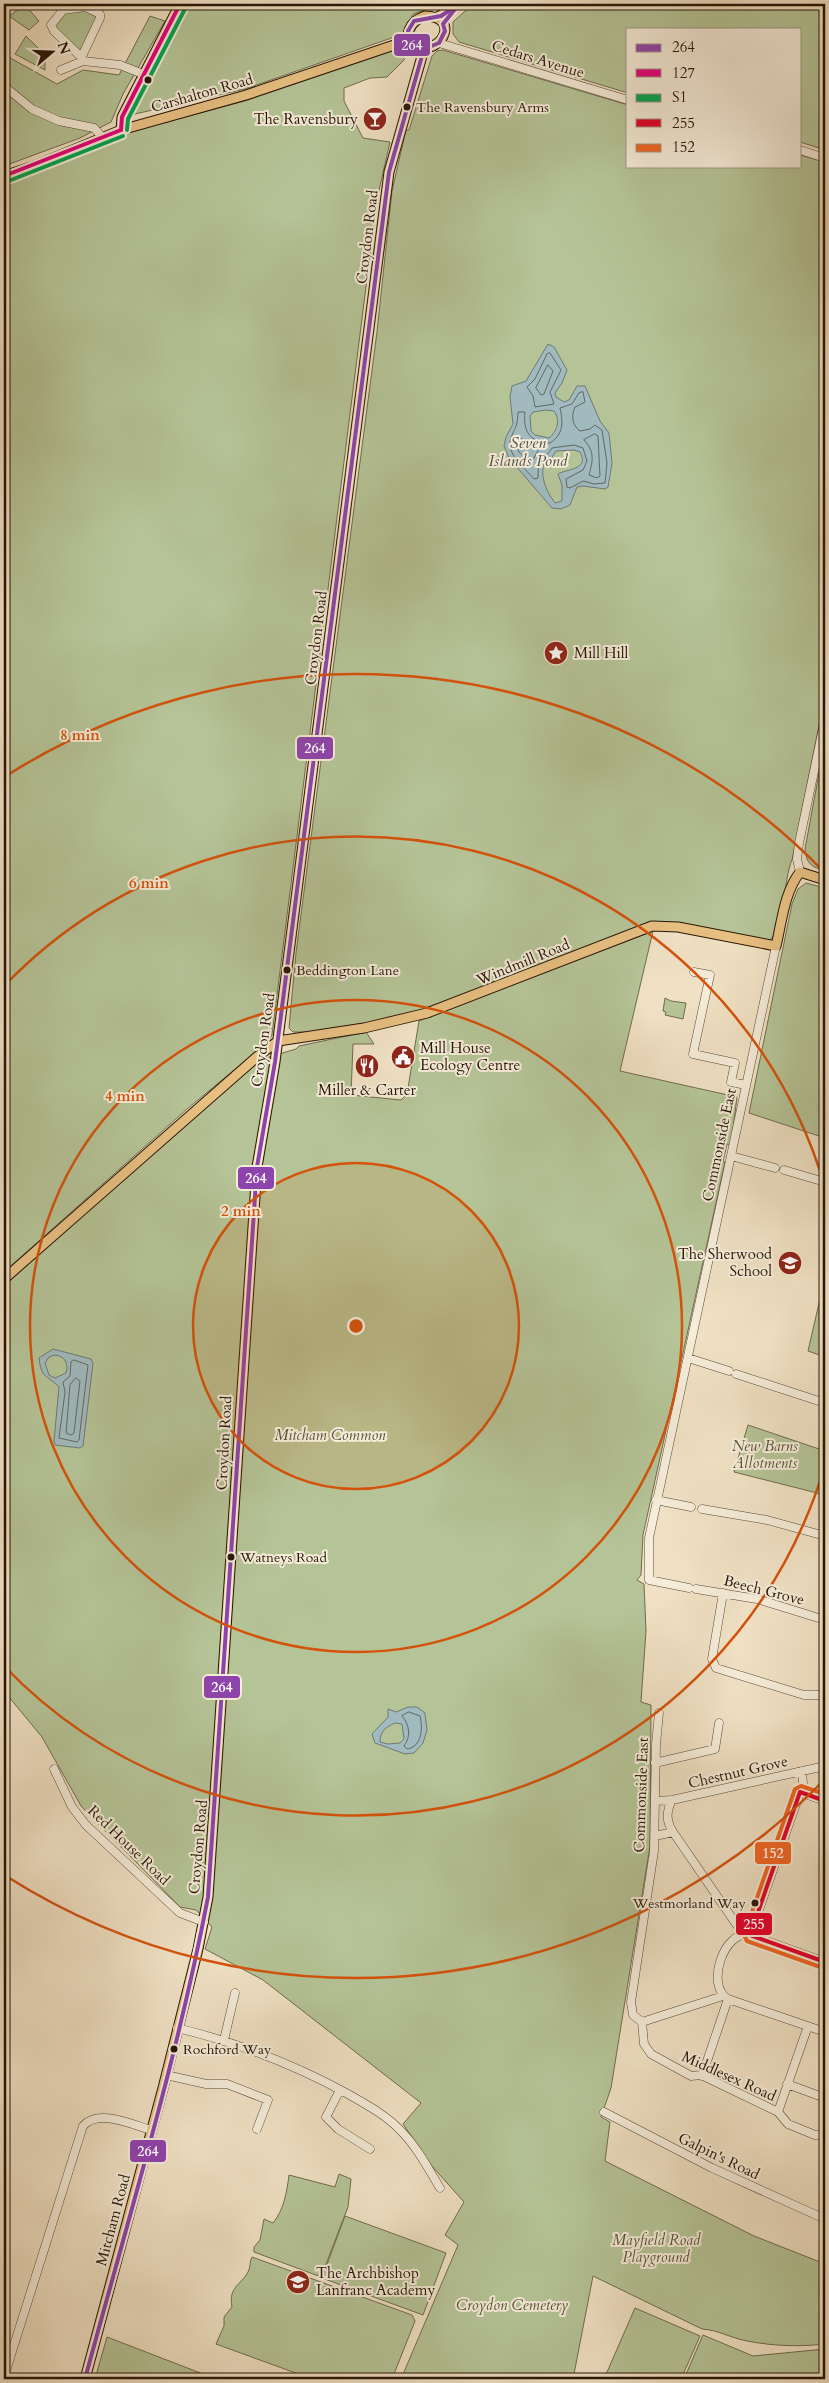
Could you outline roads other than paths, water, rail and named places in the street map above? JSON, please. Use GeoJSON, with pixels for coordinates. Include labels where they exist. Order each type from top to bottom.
{"type":"FeatureCollection","features":[{"type":"Feature","properties":{"kind":"main road"},"geometry":{"type":"LineString","coordinates":[[121,130],[122,117],[180,4]]}},
{"type":"Feature","properties":{"kind":"main road"},"geometry":{"type":"LineString","coordinates":[[440,21],[458,4]]}},
{"type":"Feature","properties":{"kind":"main road"},"geometry":{"type":"LineString","coordinates":[[425,16],[440,21],[445,31],[439,43],[424,50],[416,48],[409,40],[408,31],[414,21],[425,16]]}},
{"type":"Feature","properties":{"kind":"main road","name":"Carshalton Road"},"geometry":{"type":"LineString","coordinates":[[4,176],[34,166],[121,130],[246,95],[409,40]]}},
{"type":"Feature","properties":{"kind":"main road","name":"Croydon Road"},"geometry":{"type":"LineString","coordinates":[[204,1922],[214,1827],[257,1167],[278,1041],[389,172],[424,50]]}},
{"type":"Feature","properties":{"kind":"main road"},"geometry":{"type":"LineString","coordinates":[[800,872],[825,880]]}},
{"type":"Feature","properties":{"kind":"main road","name":"Commonside East"},"geometry":{"type":"LineString","coordinates":[[776,946],[789,892],[800,872]]}},
{"type":"Feature","properties":{"kind":"main road","name":"Windmill Road"},"geometry":{"type":"LineString","coordinates":[[278,1041],[409,1019],[652,926],[671,926],[776,946]]}},
{"type":"Feature","properties":{"kind":"main road"},"geometry":{"type":"LineString","coordinates":[[4,1279],[243,1069],[278,1041]]}},
{"type":"Feature","properties":{"kind":"main road","name":"Mitcham Road"},"geometry":{"type":"LineString","coordinates":[[84,2379],[166,2075],[204,1922]]}},
{"type":"Feature","properties":{"kind":"street"},"geometry":{"type":"LineString","coordinates":[[61,70],[82,58],[100,18],[100,14],[84,7],[70,8],[56,16],[51,24],[54,31],[82,58],[120,65],[143,74]]}},
{"type":"Feature","properties":{"kind":"street","name":"Cedars Avenue"},"geometry":{"type":"LineString","coordinates":[[439,43],[626,99]]}},
{"type":"Feature","properties":{"kind":"street"},"geometry":{"type":"LineString","coordinates":[[4,86],[32,109],[59,121],[94,128],[102,137]]}},
{"type":"Feature","properties":{"kind":"street"},"geometry":{"type":"LineString","coordinates":[[802,151],[825,158]]}},
{"type":"Feature","properties":{"kind":"street"},"geometry":{"type":"LineString","coordinates":[[800,872],[797,859],[799,843],[825,719]]}},
{"type":"Feature","properties":{"kind":"street","name":"Commonside East"},"geometry":{"type":"LineString","coordinates":[[650,1580],[649,1538],[656,1500],[776,946]]}},
{"type":"Feature","properties":{"kind":"street"},"geometry":{"type":"LineString","coordinates":[[694,972],[710,975],[693,1054],[735,1063],[731,1082],[746,1086]]}},
{"type":"Feature","properties":{"kind":"street"},"geometry":{"type":"LineString","coordinates":[[731,1156],[775,1168]]}},
{"type":"Feature","properties":{"kind":"street"},"geometry":{"type":"LineString","coordinates":[[784,1170],[825,1182]]}},
{"type":"Feature","properties":{"kind":"street"},"geometry":{"type":"LineString","coordinates":[[688,1358],[825,1403]]}},
{"type":"Feature","properties":{"kind":"street"},"geometry":{"type":"LineString","coordinates":[[656,1500],[691,1507]]}},
{"type":"Feature","properties":{"kind":"street"},"geometry":{"type":"LineString","coordinates":[[702,1509],[766,1520],[825,1536]]}},
{"type":"Feature","properties":{"kind":"street","name":"Beech Grove"},"geometry":{"type":"LineString","coordinates":[[650,1580],[757,1599],[825,1620]]}},
{"type":"Feature","properties":{"kind":"street"},"geometry":{"type":"LineString","coordinates":[[723,1593],[712,1659],[716,1668],[804,1695],[825,1695]]}},
{"type":"Feature","properties":{"kind":"street","name":"Commonside East"},"geometry":{"type":"LineString","coordinates":[[642,2022],[633,2015],[630,2002],[655,1836],[655,1763],[659,1713]]}},
{"type":"Feature","properties":{"kind":"street"},"geometry":{"type":"LineString","coordinates":[[655,1763],[715,1749],[719,1723]]}},
{"type":"Feature","properties":{"kind":"street","name":"Chestnut Grove"},"geometry":{"type":"LineString","coordinates":[[656,1801],[672,1800],[825,1766]]}},
{"type":"Feature","properties":{"kind":"street","name":"Red House Road"},"geometry":{"type":"LineString","coordinates":[[54,1769],[72,1807],[86,1825],[180,1913],[204,1922]]}},
{"type":"Feature","properties":{"kind":"street"},"geometry":{"type":"LineString","coordinates":[[702,2076],[725,1997],[718,1980],[720,1963],[728,1946],[747,1935],[800,1792],[803,1781],[802,1771]]}},
{"type":"Feature","properties":{"kind":"street"},"geometry":{"type":"LineString","coordinates":[[800,1792],[825,1801]]}},
{"type":"Feature","properties":{"kind":"street"},"geometry":{"type":"LineString","coordinates":[[672,1800],[667,1814],[667,1821],[673,1832],[747,1935],[825,1962]]}},
{"type":"Feature","properties":{"kind":"street"},"geometry":{"type":"LineString","coordinates":[[655,1836],[673,1832]]}},
{"type":"Feature","properties":{"kind":"street"},"geometry":{"type":"LineString","coordinates":[[224,2040],[235,1993]]}},
{"type":"Feature","properties":{"kind":"street"},"geometry":{"type":"LineString","coordinates":[[642,2022],[725,1997],[825,2032]]}},
{"type":"Feature","properties":{"kind":"street","name":"Middlesex Road"},"geometry":{"type":"LineString","coordinates":[[642,2022],[644,2044],[651,2054],[691,2076],[702,2076],[778,2112],[788,2124],[815,2135],[825,2135]]}},
{"type":"Feature","properties":{"kind":"street"},"geometry":{"type":"LineString","coordinates":[[778,2112],[808,2026]]}},
{"type":"Feature","properties":{"kind":"street"},"geometry":{"type":"LineString","coordinates":[[177,2028],[224,2040],[282,2061],[375,2110],[400,2130],[416,2149],[440,2188]]}},
{"type":"Feature","properties":{"kind":"street"},"geometry":{"type":"LineString","coordinates":[[166,2075],[206,2084],[226,2084],[271,2101],[257,2129]]}},
{"type":"Feature","properties":{"kind":"street"},"geometry":{"type":"LineString","coordinates":[[787,2084],[825,2098]]}},
{"type":"Feature","properties":{"kind":"street"},"geometry":{"type":"LineString","coordinates":[[340,2090],[326,2117],[338,2129],[370,2149]]}},
{"type":"Feature","properties":{"kind":"street","name":"Galpin's Road"},"geometry":{"type":"LineString","coordinates":[[604,2112],[712,2168],[825,2219]]}},
{"type":"Feature","properties":{"kind":"street"},"geometry":{"type":"LineString","coordinates":[[4,2377],[83,2126],[89,2120],[101,2118],[151,2130]]}},
{"type":"Feature","properties":{"kind":"water","name":"Seven Islands Pond"},"geometry":{"type":"Polygon","coordinates":[[[548,344],[554,347],[567,370],[562,383],[555,393],[556,397],[564,402],[569,400],[577,386],[585,386],[600,421],[609,433],[612,463],[608,487],[605,489],[577,487],[570,505],[561,509],[552,508],[509,458],[504,446],[506,437],[513,424],[510,397],[512,386],[526,381],[548,344]],[[554,411],[533,412],[530,416],[531,431],[535,435],[549,438],[556,429],[558,422],[554,411]],[[574,450],[556,451],[551,459],[545,461],[543,466],[544,483],[555,503],[562,501],[562,485],[558,474],[580,466],[582,462],[580,452],[574,450]]]}},
{"type":"Feature","properties":{"kind":"water"},"geometry":{"type":"Polygon","coordinates":[[[53,1349],[91,1359],[93,1363],[83,1446],[80,1448],[55,1445],[59,1387],[45,1376],[41,1369],[39,1358],[53,1349]],[[55,1355],[49,1357],[45,1363],[49,1375],[55,1378],[66,1373],[67,1367],[61,1357],[55,1355]]]}},
{"type":"Feature","properties":{"kind":"water"},"geometry":{"type":"Polygon","coordinates":[[[408,1707],[417,1707],[425,1713],[427,1730],[423,1743],[414,1753],[405,1754],[375,1743],[372,1734],[388,1717],[388,1709],[396,1712],[408,1707]],[[395,1723],[386,1728],[382,1732],[380,1742],[388,1744],[400,1743],[404,1739],[402,1724],[395,1723]]]}},
{"type":"Feature","properties":{"kind":"place","name":"The Ravensbury Arms"},"geometry":{"type":"Point","coordinates":[407,107]}},
{"type":"Feature","properties":{"kind":"place","name":"The Ravensbury"},"geometry":{"type":"Point","coordinates":[375,119]}},
{"type":"Feature","properties":{"kind":"place","name":"Mill Hill"},"geometry":{"type":"Point","coordinates":[556,653]}},
{"type":"Feature","properties":{"kind":"place","name":"Beddington Lane"},"geometry":{"type":"Point","coordinates":[287,970]}},
{"type":"Feature","properties":{"kind":"place","name":"Mill House Ecology Centre"},"geometry":{"type":"Point","coordinates":[403,1057]}},
{"type":"Feature","properties":{"kind":"place","name":"Miller & Carter"},"geometry":{"type":"Point","coordinates":[367,1066]}},
{"type":"Feature","properties":{"kind":"place","name":"The Sherwood School"},"geometry":{"type":"Point","coordinates":[790,1263]}},
{"type":"Feature","properties":{"kind":"place","name":"Watneys Road"},"geometry":{"type":"Point","coordinates":[231,1557]}},
{"type":"Feature","properties":{"kind":"place","name":"Westmorland Way"},"geometry":{"type":"Point","coordinates":[755,1903]}},
{"type":"Feature","properties":{"kind":"place","name":"Rochford Way"},"geometry":{"type":"Point","coordinates":[174,2049]}},
{"type":"Feature","properties":{"kind":"place","name":"The Archbishop Lanfranc Academy"},"geometry":{"type":"Point","coordinates":[298,2282]}},
{"type":"Feature","properties":{"kind":"park label","name":"Mitcham Common"},"geometry":{"type":"Point","coordinates":[330,1435]}},
{"type":"Feature","properties":{"kind":"park label","name":"New Barns Allotments"},"geometry":{"type":"Point","coordinates":[765,1454]}},
{"type":"Feature","properties":{"kind":"park label","name":"Mayfield Road Playground"},"geometry":{"type":"Point","coordinates":[656,2248]}},
{"type":"Feature","properties":{"kind":"park label","name":"Croydon Cemetery"},"geometry":{"type":"Point","coordinates":[512,2305]}}]}
